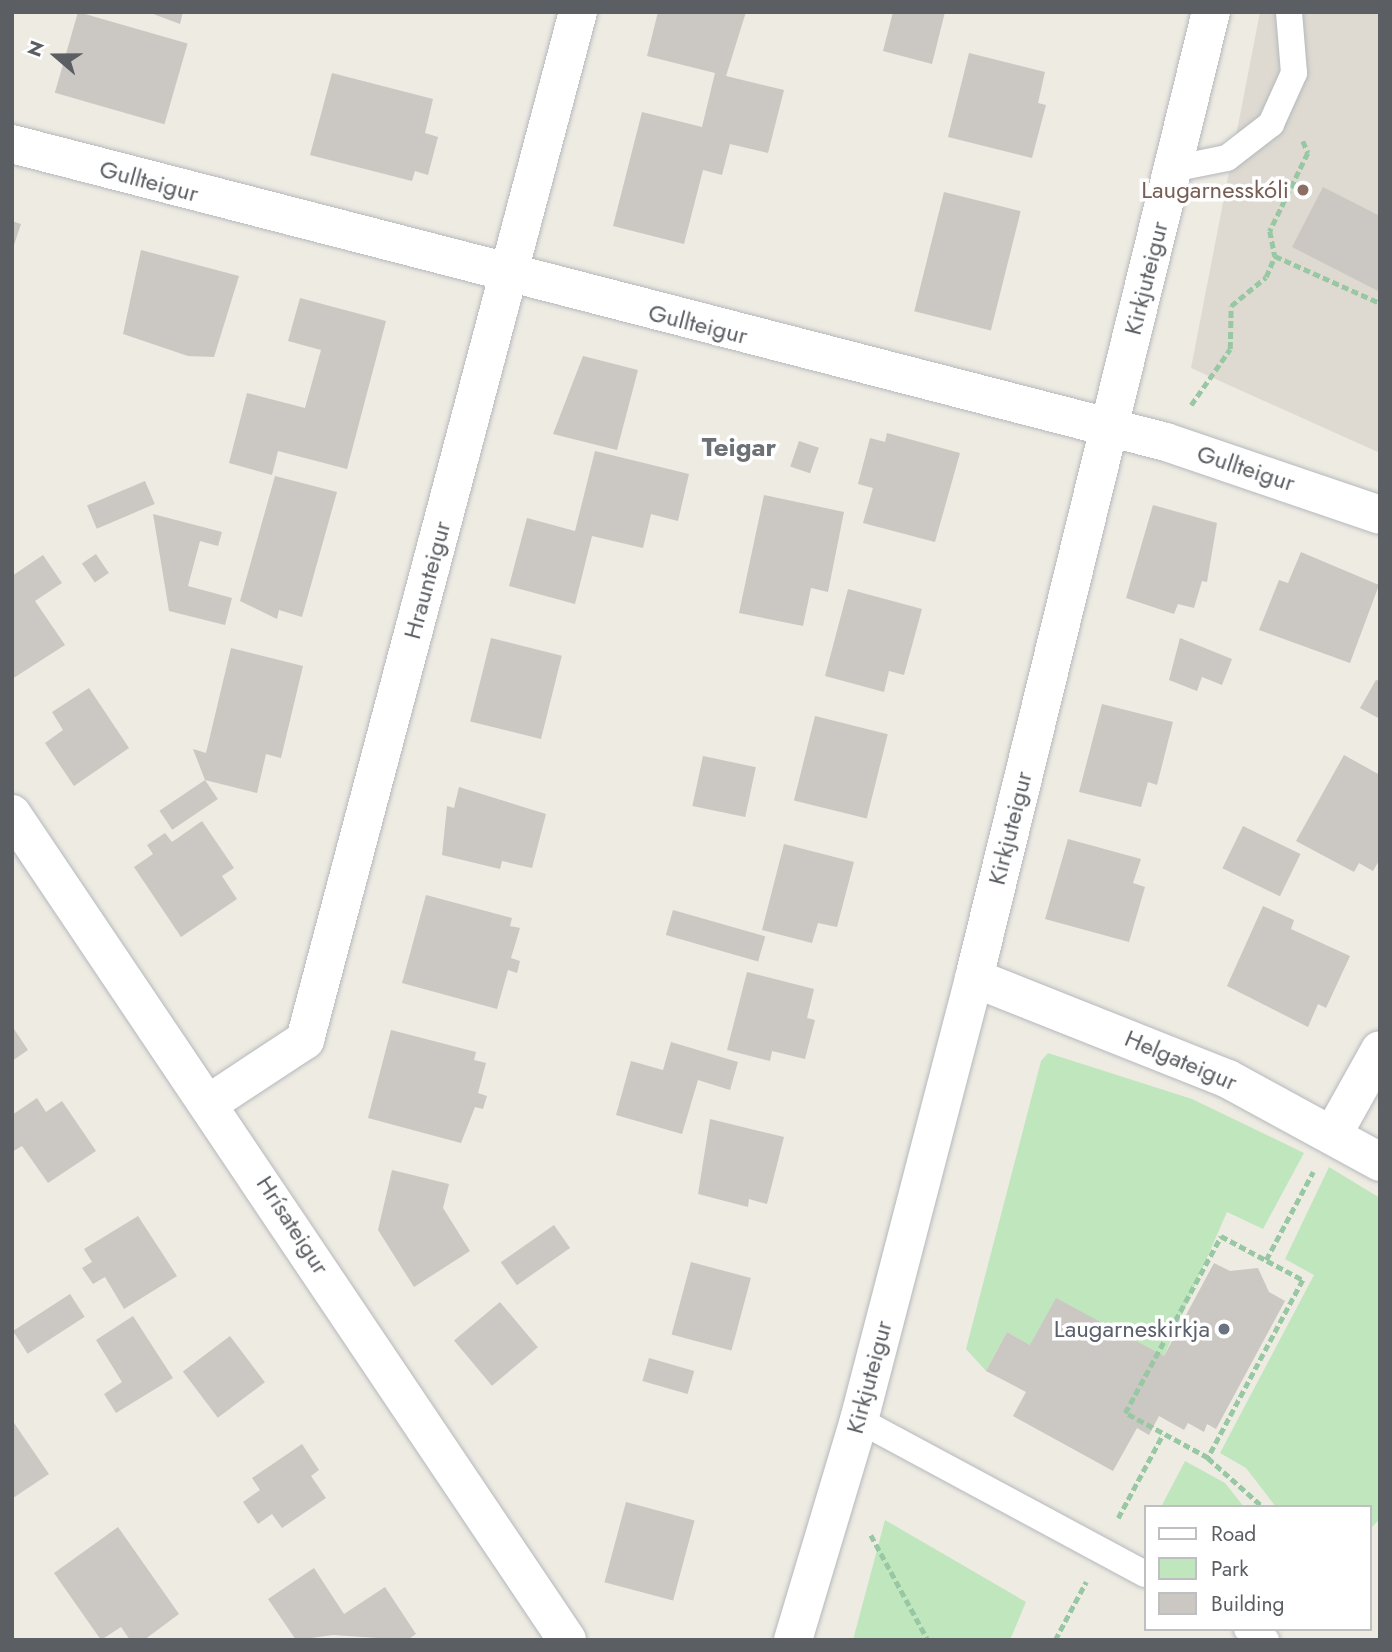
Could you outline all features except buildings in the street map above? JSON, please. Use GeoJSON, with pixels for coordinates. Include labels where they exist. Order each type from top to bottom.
{"type":"FeatureCollection","features":[{"type":"Feature","properties":{"kind":"street","name":"Hraunteigur"},"geometry":{"type":"LineString","coordinates":[[211,1102],[304,1040],[578,12]]}},
{"type":"Feature","properties":{"kind":"street","name":"Kirkjuteigur"},"geometry":{"type":"LineString","coordinates":[[793,1640],[859,1420],[974,978],[1211,12]]}},
{"type":"Feature","properties":{"kind":"street","name":"Gullteigur"},"geometry":{"type":"LineString","coordinates":[[12,144],[508,276],[1166,442],[1380,515]]}},
{"type":"Feature","properties":{"kind":"street","name":"Hrísateigur"},"geometry":{"type":"LineString","coordinates":[[12,814],[211,1102],[567,1640]]}},
{"type":"Feature","properties":{"kind":"street","name":"Helgateigur"},"geometry":{"type":"LineString","coordinates":[[974,978],[1228,1079],[1380,1162]]}},
{"type":"Feature","properties":{"kind":"street"},"geometry":{"type":"LineString","coordinates":[[1333,1134],[1380,1049]]}},
{"type":"Feature","properties":{"kind":"lane"},"geometry":{"type":"LineString","coordinates":[[1172,169],[1227,158],[1271,124],[1294,73],[1289,12]]}},
{"type":"Feature","properties":{"kind":"lane"},"geometry":{"type":"LineString","coordinates":[[859,1420],[1144,1573]]}},
{"type":"Feature","properties":{"kind":"lane"},"geometry":{"type":"LineString","coordinates":[[1250,1631],[1266,1640]]}},
{"type":"Feature","properties":{"kind":"path"},"geometry":{"type":"LineString","coordinates":[[1166,442],[1230,349],[1231,306],[1266,277],[1275,256],[1270,231],[1308,153]]}},
{"type":"Feature","properties":{"kind":"path"},"geometry":{"type":"LineString","coordinates":[[1275,256],[1380,303]]}},
{"type":"Feature","properties":{"kind":"path"},"geometry":{"type":"LineString","coordinates":[[1266,1260],[1333,1134]]}},
{"type":"Feature","properties":{"kind":"path"},"geometry":{"type":"LineString","coordinates":[[1208,1458],[1303,1280],[1221,1236],[1125,1413],[1208,1458],[1261,1505]]}},
{"type":"Feature","properties":{"kind":"path"},"geometry":{"type":"LineString","coordinates":[[1125,1507],[1164,1434]]}},
{"type":"Feature","properties":{"kind":"path"},"geometry":{"type":"LineString","coordinates":[[868,1529],[928,1640]]}},
{"type":"Feature","properties":{"kind":"shaded area","name":"Laugarnesskóli"},"geometry":{"type":"Polygon","coordinates":[[[1260,12],[1380,12],[1380,453],[1191,368],[1260,12]]]}},
{"type":"Feature","properties":{"kind":"green space"},"geometry":{"type":"Polygon","coordinates":[[[1048,1053],[1192,1099],[1304,1153],[1263,1229],[1227,1212],[1164,1356],[1030,1345],[1007,1332],[986,1371],[966,1349],[1041,1061],[1048,1053]]]}},
{"type":"Feature","properties":{"kind":"green space"},"geometry":{"type":"Polygon","coordinates":[[[1329,1167],[1380,1198],[1380,1519],[1371,1528],[1371,1505],[1274,1505],[1246,1468],[1220,1453],[1314,1275],[1285,1259],[1329,1167]]]}},
{"type":"Feature","properties":{"kind":"green space"},"geometry":{"type":"Polygon","coordinates":[[[1185,1461],[1225,1483],[1242,1505],[1162,1505],[1185,1461]]]}},
{"type":"Feature","properties":{"kind":"green space"},"geometry":{"type":"Polygon","coordinates":[[[885,1520],[1026,1602],[1010,1640],[853,1640],[885,1520]]]}},
{"type":"Feature","properties":{"kind":"place","name":"Laugarnesskóli"},"geometry":{"type":"Point","coordinates":[1303,190]}},
{"type":"Feature","properties":{"kind":"place","name":"Laugarneskirkja"},"geometry":{"type":"Point","coordinates":[1224,1329]}},
{"type":"Feature","properties":{"kind":"district","name":"Teigar"},"geometry":{"type":"Point","coordinates":[739,448]}}]}
